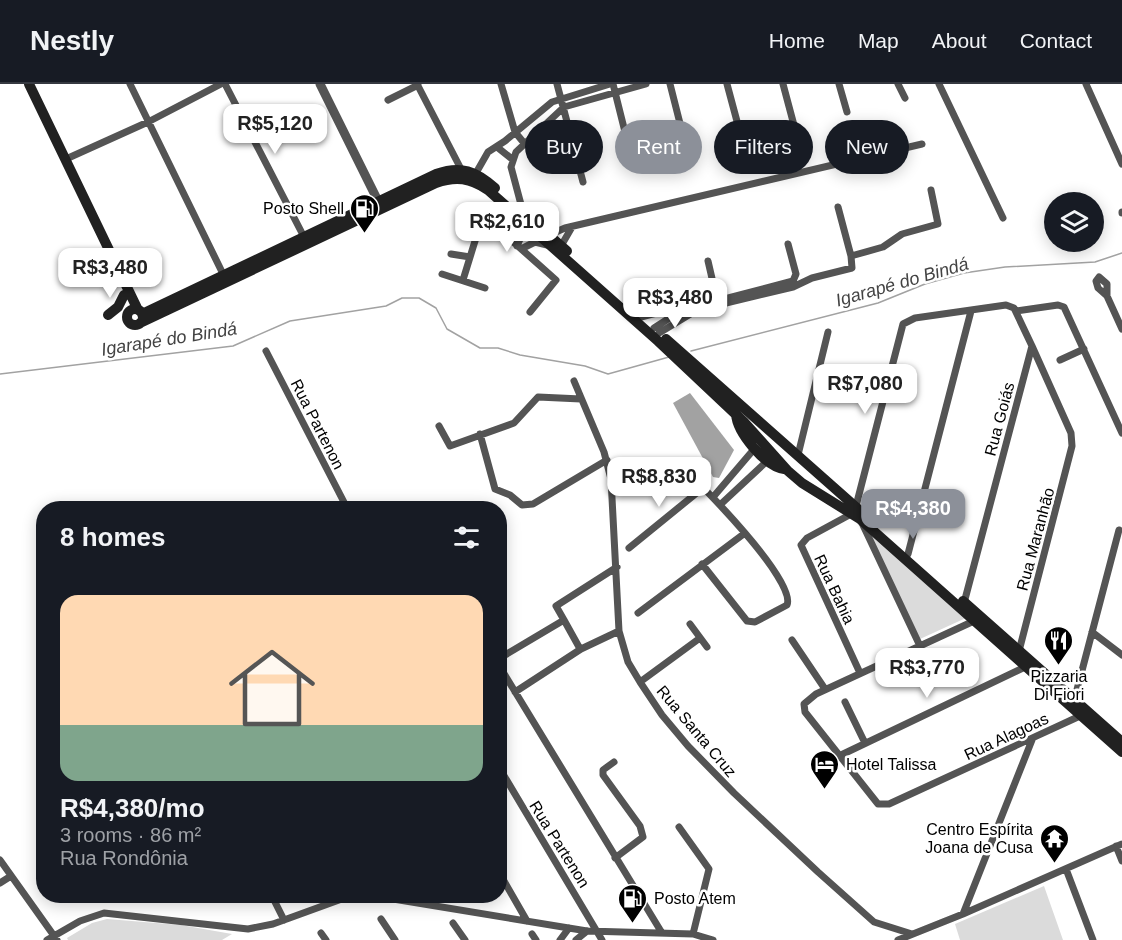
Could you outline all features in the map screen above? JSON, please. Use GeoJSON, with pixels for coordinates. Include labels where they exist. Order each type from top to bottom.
{"type":"FeatureCollection","features":[{"type":"Feature","properties":{"kind":"main road"},"geometry":{"type":"LineString","coordinates":[[29,84],[140,316]]}},
{"type":"Feature","properties":{"kind":"main road"},"geometry":{"type":"LineString","coordinates":[[121,277],[127,316],[132,325],[140,316],[378,201],[436,174],[461,169],[476,173],[522,216],[660,334],[673,350]]}},
{"type":"Feature","properties":{"kind":"main road"},"geometry":{"type":"LineString","coordinates":[[140,316],[445,180],[473,181],[522,216]]}},
{"type":"Feature","properties":{"kind":"main road"},"geometry":{"type":"LineString","coordinates":[[553,242],[683,359],[800,456],[856,513],[1122,752]]}},
{"type":"Feature","properties":{"kind":"main road"},"geometry":{"type":"LineString","coordinates":[[108,315],[118,307],[124,295]]}},
{"type":"Feature","properties":{"kind":"main road"},"geometry":{"type":"LineString","coordinates":[[683,359],[786,470],[802,483],[856,513],[908,554],[1122,743]]}},
{"type":"Feature","properties":{"kind":"main road"},"geometry":{"type":"LineString","coordinates":[[736,414],[738,427],[766,462],[775,468],[786,470]]}},
{"type":"Feature","properties":{"kind":"main road"},"geometry":{"type":"LineString","coordinates":[[786,470],[800,456]]}},
{"type":"Feature","properties":{"kind":"main road"},"geometry":{"type":"LineString","coordinates":[[802,483],[814,469]]}},
{"type":"Feature","properties":{"kind":"street"},"geometry":{"type":"LineString","coordinates":[[129,84],[224,276]]}},
{"type":"Feature","properties":{"kind":"street"},"geometry":{"type":"LineString","coordinates":[[66,159],[148,122],[223,84],[304,237]]}},
{"type":"Feature","properties":{"kind":"street"},"geometry":{"type":"LineString","coordinates":[[320,84],[378,201]]}},
{"type":"Feature","properties":{"kind":"street"},"geometry":{"type":"LineString","coordinates":[[501,84],[515,132],[524,143],[512,159],[522,216],[523,232],[519,248]]}},
{"type":"Feature","properties":{"kind":"street"},"geometry":{"type":"LineString","coordinates":[[557,84],[583,182]]}},
{"type":"Feature","properties":{"kind":"street"},"geometry":{"type":"LineString","coordinates":[[476,173],[482,158],[561,98],[612,84],[623,120]]}},
{"type":"Feature","properties":{"kind":"street"},"geometry":{"type":"LineString","coordinates":[[548,120],[564,107],[646,84]]}},
{"type":"Feature","properties":{"kind":"street"},"geometry":{"type":"LineString","coordinates":[[670,84],[679,120]]}},
{"type":"Feature","properties":{"kind":"street"},"geometry":{"type":"LineString","coordinates":[[727,84],[737,120]]}},
{"type":"Feature","properties":{"kind":"street"},"geometry":{"type":"LineString","coordinates":[[783,84],[793,120]]}},
{"type":"Feature","properties":{"kind":"street"},"geometry":{"type":"LineString","coordinates":[[839,84],[847,112]]}},
{"type":"Feature","properties":{"kind":"street"},"geometry":{"type":"LineString","coordinates":[[898,84],[905,98]]}},
{"type":"Feature","properties":{"kind":"street"},"geometry":{"type":"LineString","coordinates":[[939,84],[1003,218]]}},
{"type":"Feature","properties":{"kind":"street"},"geometry":{"type":"LineString","coordinates":[[1086,84],[1122,164]]}},
{"type":"Feature","properties":{"kind":"street"},"geometry":{"type":"LineString","coordinates":[[388,100],[418,85],[461,169]]}},
{"type":"Feature","properties":{"kind":"street"},"geometry":{"type":"LineString","coordinates":[[553,242],[558,230],[922,144]]}},
{"type":"Feature","properties":{"kind":"street"},"geometry":{"type":"LineString","coordinates":[[497,147],[512,159]]}},
{"type":"Feature","properties":{"kind":"street"},"geometry":{"type":"LineString","coordinates":[[851,256],[883,247],[902,234],[938,224],[931,190]]}},
{"type":"Feature","properties":{"kind":"street"},"geometry":{"type":"LineString","coordinates":[[660,334],[689,314],[706,307],[793,287],[812,278],[852,268],[838,207]]}},
{"type":"Feature","properties":{"kind":"street"},"geometry":{"type":"LineString","coordinates":[[463,280],[483,215],[556,280],[530,312]]}},
{"type":"Feature","properties":{"kind":"street"},"geometry":{"type":"LineString","coordinates":[[519,248],[535,242],[553,242],[572,227]]}},
{"type":"Feature","properties":{"kind":"street"},"geometry":{"type":"LineString","coordinates":[[523,232],[535,242]]}},
{"type":"Feature","properties":{"kind":"street"},"geometry":{"type":"LineString","coordinates":[[641,317],[668,310],[682,310],[793,281],[796,274],[788,244]]}},
{"type":"Feature","properties":{"kind":"street"},"geometry":{"type":"LineString","coordinates":[[451,254],[470,257]]}},
{"type":"Feature","properties":{"kind":"street"},"geometry":{"type":"LineString","coordinates":[[708,261],[717,300]]}},
{"type":"Feature","properties":{"kind":"street"},"geometry":{"type":"LineString","coordinates":[[442,274],[485,288]]}},
{"type":"Feature","properties":{"kind":"street"},"geometry":{"type":"LineString","coordinates":[[1107,296],[1122,329]]}},
{"type":"Feature","properties":{"kind":"street"},"geometry":{"type":"LineString","coordinates":[[920,646],[856,513],[903,324],[915,318],[1006,305],[1016,310],[1062,305],[1122,433]]}},
{"type":"Feature","properties":{"kind":"street"},"geometry":{"type":"LineString","coordinates":[[660,334],[682,310]]}},
{"type":"Feature","properties":{"kind":"street"},"geometry":{"type":"LineString","coordinates":[[1016,310],[1032,346]]}},
{"type":"Feature","properties":{"kind":"street"},"geometry":{"type":"LineString","coordinates":[[908,554],[971,311]]}},
{"type":"Feature","properties":{"kind":"street"},"geometry":{"type":"LineString","coordinates":[[800,456],[828,332]]}},
{"type":"Feature","properties":{"kind":"street","name":"Rua Maranhão"},"geometry":{"type":"LineString","coordinates":[[1018,651],[1071,454],[1071,433],[1032,346]]}},
{"type":"Feature","properties":{"kind":"street","name":"Rua Goiás"},"geometry":{"type":"LineString","coordinates":[[964,603],[1032,346]]}},
{"type":"Feature","properties":{"kind":"street"},"geometry":{"type":"LineString","coordinates":[[1060,360],[1084,349]]}},
{"type":"Feature","properties":{"kind":"street","name":"Rua Partenon"},"geometry":{"type":"LineString","coordinates":[[266,351],[343,501]]}},
{"type":"Feature","properties":{"kind":"street","name":"Rua Santa Cruz"},"geometry":{"type":"LineString","coordinates":[[574,381],[607,460],[613,498],[619,631],[628,662],[640,682],[662,716],[688,746],[818,872],[874,922],[912,934]]}},
{"type":"Feature","properties":{"kind":"street"},"geometry":{"type":"LineString","coordinates":[[439,426],[450,446],[514,423],[538,397],[581,399]]}},
{"type":"Feature","properties":{"kind":"street"},"geometry":{"type":"LineString","coordinates":[[480,434],[495,489],[510,495],[522,505],[533,504],[607,460]]}},
{"type":"Feature","properties":{"kind":"street"},"geometry":{"type":"LineString","coordinates":[[714,496],[755,448]]}},
{"type":"Feature","properties":{"kind":"street"},"geometry":{"type":"LineString","coordinates":[[721,504],[766,462]]}},
{"type":"Feature","properties":{"kind":"street"},"geometry":{"type":"LineString","coordinates":[[680,465],[714,496],[745,533],[788,595],[787,605],[754,622],[747,621],[702,564]]}},
{"type":"Feature","properties":{"kind":"street"},"geometry":{"type":"LineString","coordinates":[[741,465],[742,483]]}},
{"type":"Feature","properties":{"kind":"street"},"geometry":{"type":"LineString","coordinates":[[629,548],[704,487]]}},
{"type":"Feature","properties":{"kind":"street","name":"Rua Bahia"},"geometry":{"type":"LineString","coordinates":[[856,513],[803,541],[801,549],[860,673]]}},
{"type":"Feature","properties":{"kind":"street"},"geometry":{"type":"LineString","coordinates":[[1074,701],[1119,530]]}},
{"type":"Feature","properties":{"kind":"street"},"geometry":{"type":"LineString","coordinates":[[638,613],[745,533]]}},
{"type":"Feature","properties":{"kind":"street"},"geometry":{"type":"LineString","coordinates":[[579,647],[556,606],[617,567]]}},
{"type":"Feature","properties":{"kind":"street"},"geometry":{"type":"LineString","coordinates":[[507,654],[564,620]]}},
{"type":"Feature","properties":{"kind":"street"},"geometry":{"type":"LineString","coordinates":[[974,621],[825,689],[806,700],[804,712],[841,755],[1025,667]]}},
{"type":"Feature","properties":{"kind":"street"},"geometry":{"type":"LineString","coordinates":[[690,624],[707,647]]}},
{"type":"Feature","properties":{"kind":"street"},"geometry":{"type":"LineString","coordinates":[[515,692],[581,649],[619,631]]}},
{"type":"Feature","properties":{"kind":"street"},"geometry":{"type":"LineString","coordinates":[[1092,632],[1122,655]]}},
{"type":"Feature","properties":{"kind":"street"},"geometry":{"type":"LineString","coordinates":[[640,682],[700,638]]}},
{"type":"Feature","properties":{"kind":"street"},"geometry":{"type":"LineString","coordinates":[[792,640],[825,689]]}},
{"type":"Feature","properties":{"kind":"street"},"geometry":{"type":"LineString","coordinates":[[507,679],[662,933]]}},
{"type":"Feature","properties":{"kind":"street"},"geometry":{"type":"LineString","coordinates":[[845,702],[865,743]]}},
{"type":"Feature","properties":{"kind":"street","name":"Rua Alagoas"},"geometry":{"type":"LineString","coordinates":[[841,755],[878,804],[889,804],[1080,716]]}},
{"type":"Feature","properties":{"kind":"street"},"geometry":{"type":"LineString","coordinates":[[963,915],[1032,740]]}},
{"type":"Feature","properties":{"kind":"street"},"geometry":{"type":"LineString","coordinates":[[614,762],[603,772],[640,826],[643,837],[615,858]]}},
{"type":"Feature","properties":{"kind":"street","name":"Rua Partenon"},"geometry":{"type":"LineString","coordinates":[[507,781],[602,940]]}},
{"type":"Feature","properties":{"kind":"street"},"geometry":{"type":"LineString","coordinates":[[679,827],[709,869],[693,934]]}},
{"type":"Feature","properties":{"kind":"street"},"geometry":{"type":"LineString","coordinates":[[898,940],[963,915],[1119,845],[1122,861]]}},
{"type":"Feature","properties":{"kind":"street"},"geometry":{"type":"LineString","coordinates":[[0,860],[53,939],[80,921],[104,912],[231,928],[259,928],[331,903]]}},
{"type":"Feature","properties":{"kind":"street"},"geometry":{"type":"LineString","coordinates":[[1065,868],[1093,940]]}},
{"type":"Feature","properties":{"kind":"street"},"geometry":{"type":"LineString","coordinates":[[0,883],[11,876]]}},
{"type":"Feature","properties":{"kind":"street"},"geometry":{"type":"LineString","coordinates":[[507,886],[527,921]]}},
{"type":"Feature","properties":{"kind":"street"},"geometry":{"type":"LineString","coordinates":[[276,903],[284,920]]}},
{"type":"Feature","properties":{"kind":"street"},"geometry":{"type":"LineString","coordinates":[[418,903],[625,936],[662,933],[693,934],[713,940]]}},
{"type":"Feature","properties":{"kind":"street"},"geometry":{"type":"LineString","coordinates":[[381,919],[395,940]]}},
{"type":"Feature","properties":{"kind":"street"},"geometry":{"type":"LineString","coordinates":[[453,923],[465,940]]}},
{"type":"Feature","properties":{"kind":"street"},"geometry":{"type":"LineString","coordinates":[[560,940],[569,928]]}},
{"type":"Feature","properties":{"kind":"street"},"geometry":{"type":"LineString","coordinates":[[576,940],[586,931]]}},
{"type":"Feature","properties":{"kind":"street"},"geometry":{"type":"LineString","coordinates":[[321,933],[326,940]]}},
{"type":"Feature","properties":{"kind":"shaded area"},"geometry":{"type":"Polygon","coordinates":[[[690,393],[734,450],[719,478],[713,477],[673,403],[690,393]]]}},
{"type":"Feature","properties":{"kind":"shaded area"},"geometry":{"type":"Polygon","coordinates":[[[862,522],[968,617],[920,639],[862,522]]]}},
{"type":"Feature","properties":{"kind":"shaded area"},"geometry":{"type":"Polygon","coordinates":[[[1044,886],[1063,940],[960,940],[955,924],[1044,886]]]}},
{"type":"Feature","properties":{"kind":"shaded area"},"geometry":{"type":"Polygon","coordinates":[[[107,919],[181,925],[232,934],[222,940],[68,940],[67,938],[92,923],[107,919]]]}},
{"type":"Feature","properties":{"kind":"waterway","name":"Igarapé do Bindá"},"geometry":{"type":"LineString","coordinates":[[691,351],[878,303],[925,284],[964,273],[1005,267],[1095,262],[1122,253]]}},
{"type":"Feature","properties":{"kind":"waterway","name":"Igarapé do Bindá"},"geometry":{"type":"LineString","coordinates":[[0,374],[233,346],[290,321],[386,306],[402,298],[419,298],[436,308],[447,329],[480,348],[498,348],[520,355],[585,366],[608,374],[669,357]]}},
{"type":"Feature","properties":{"kind":"place","name":"Posto Shell"},"geometry":{"type":"Point","coordinates":[365,234]}},
{"type":"Feature","properties":{"kind":"place","name":"Pizzaria Di Fiori"},"geometry":{"type":"Point","coordinates":[1059,666]}},
{"type":"Feature","properties":{"kind":"place","name":"Hotel Talissa"},"geometry":{"type":"Point","coordinates":[825,790]}},
{"type":"Feature","properties":{"kind":"place","name":"Centro Espírita Joana de Cusa"},"geometry":{"type":"Point","coordinates":[1054,864]}},
{"type":"Feature","properties":{"kind":"place","name":"Posto Atem"},"geometry":{"type":"Point","coordinates":[633,924]}}]}
